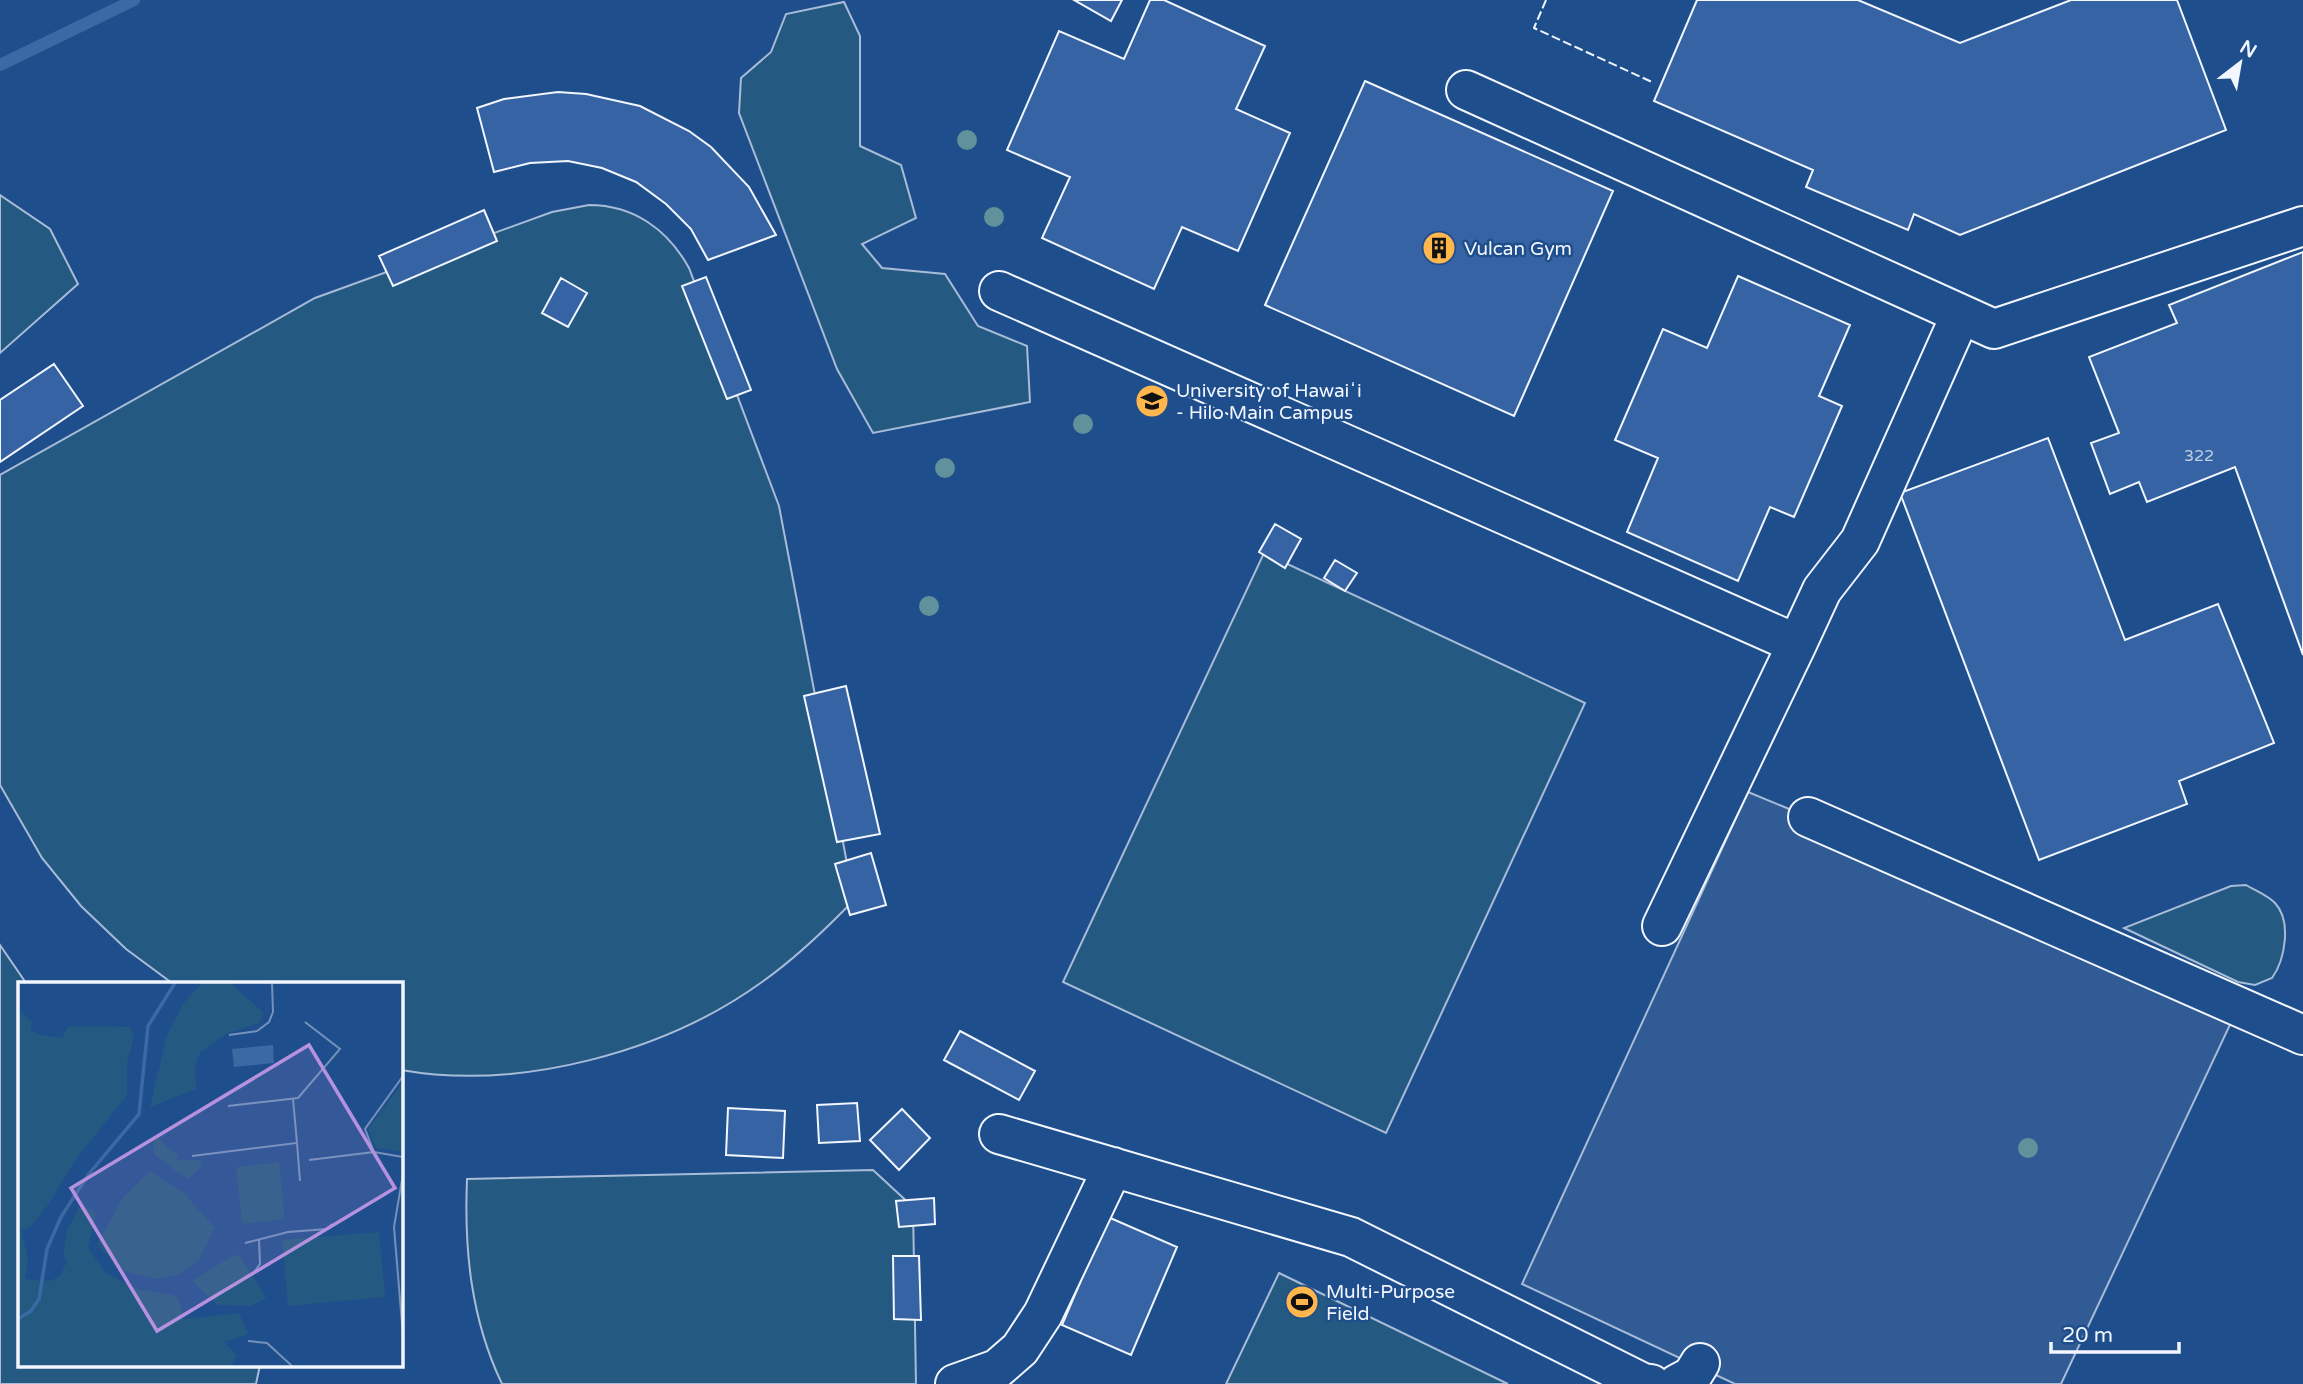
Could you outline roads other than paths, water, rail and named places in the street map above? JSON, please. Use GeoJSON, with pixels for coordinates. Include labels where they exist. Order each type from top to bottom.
{"type":"FeatureCollection","features":[{"type":"Feature","properties":{"kind":"street"},"geometry":{"type":"LineString","coordinates":[[1466,90],[1994,328],[2303,226]]}},
{"type":"Feature","properties":{"kind":"street"},"geometry":{"type":"LineString","coordinates":[[999,291],[1797,644]]}},
{"type":"Feature","properties":{"kind":"street"},"geometry":{"type":"LineString","coordinates":[[1662,926],[1822,590],[1860,541],[1961,314]]}},
{"type":"Feature","properties":{"kind":"street"},"geometry":{"type":"LineString","coordinates":[[1808,817],[2303,1035]]}},
{"type":"Feature","properties":{"kind":"street"},"geometry":{"type":"LineString","coordinates":[[999,1134],[1351,1237],[1643,1383],[1651,1384]]}},
{"type":"Feature","properties":{"kind":"street"},"geometry":{"type":"LineString","coordinates":[[955,1384],[997,1368],[1020,1349],[1043,1314],[1113,1167]]}},
{"type":"Feature","properties":{"kind":"waterway"},"geometry":{"type":"LineString","coordinates":[[0,65],[134,0]]}},
{"type":"Feature","properties":{"kind":"place","name":"Vulcan Gym"},"geometry":{"type":"Point","coordinates":[1439,248]}},
{"type":"Feature","properties":{"kind":"place","name":"University of Hawaiʻi - Hilo Main Campus"},"geometry":{"type":"Point","coordinates":[1152,401]}},
{"type":"Feature","properties":{"kind":"place","name":"Multi-Purpose Field"},"geometry":{"type":"Point","coordinates":[1302,1302]}}]}
